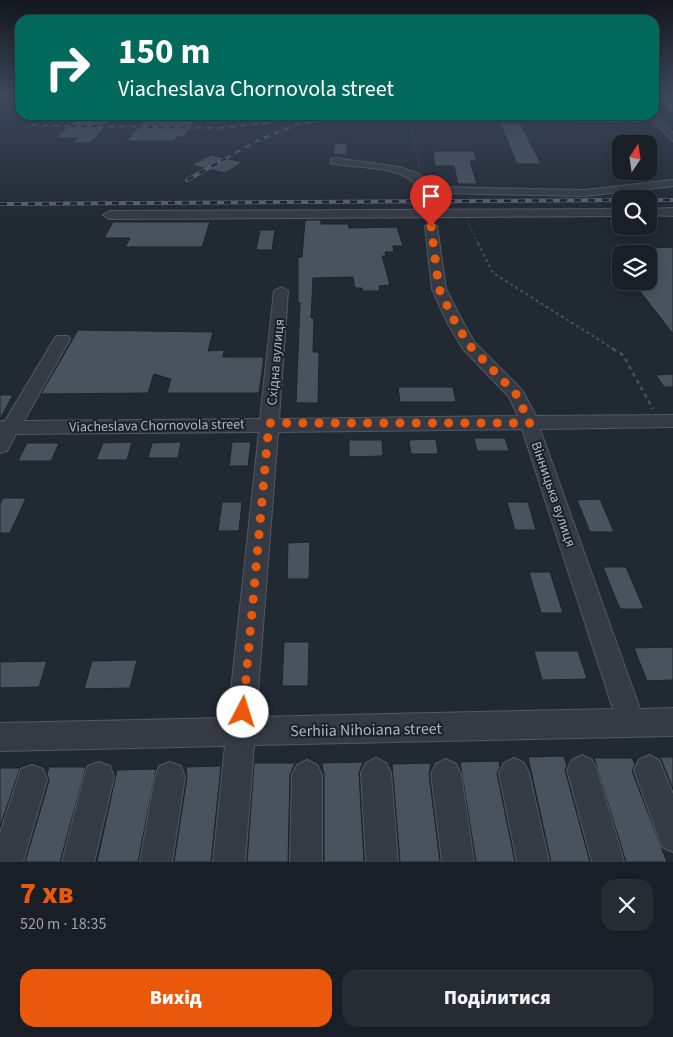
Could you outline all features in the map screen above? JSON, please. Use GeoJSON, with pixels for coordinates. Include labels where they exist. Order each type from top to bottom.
{"type":"FeatureCollection","features":[{"type":"Feature","properties":{"kind":"street"},"geometry":{"type":"LineString","coordinates":[[335,161],[374,166],[414,175],[423,186],[434,190],[585,193],[673,183]]}},
{"type":"Feature","properties":{"kind":"street"},"geometry":{"type":"LineString","coordinates":[[109,215],[612,212]]}},
{"type":"Feature","properties":{"kind":"street"},"geometry":{"type":"LineString","coordinates":[[657,212],[673,212]]}},
{"type":"Feature","properties":{"kind":"street","name":"Вінницька вулиця"},"geometry":{"type":"LineString","coordinates":[[431,226],[439,289],[456,324],[470,346],[516,394],[530,423],[631,723]]}},
{"type":"Feature","properties":{"kind":"street","name":"Східна вулиця"},"geometry":{"type":"LineString","coordinates":[[230,862],[281,291]]}},
{"type":"Feature","properties":{"kind":"street"},"geometry":{"type":"LineString","coordinates":[[0,446],[5,428],[62,339]]}},
{"type":"Feature","properties":{"kind":"street","name":"Viacheslava Chornovola street"},"geometry":{"type":"LineString","coordinates":[[5,428],[269,423],[666,421]]}},
{"type":"Feature","properties":{"kind":"street","name":"Serhiia Nihoiana street"},"geometry":{"type":"LineString","coordinates":[[0,736],[673,722]]}},
{"type":"Feature","properties":{"kind":"street"},"geometry":{"type":"LineString","coordinates":[[582,770],[608,862]]}},
{"type":"Feature","properties":{"kind":"street"},"geometry":{"type":"LineString","coordinates":[[649,770],[673,836]]}},
{"type":"Feature","properties":{"kind":"street"},"geometry":{"type":"LineString","coordinates":[[376,773],[382,862]]}},
{"type":"Feature","properties":{"kind":"street"},"geometry":{"type":"LineString","coordinates":[[514,773],[533,862]]}},
{"type":"Feature","properties":{"kind":"street"},"geometry":{"type":"LineString","coordinates":[[446,774],[458,862]]}},
{"type":"Feature","properties":{"kind":"street"},"geometry":{"type":"LineString","coordinates":[[306,862],[307,775]]}},
{"type":"Feature","properties":{"kind":"street"},"geometry":{"type":"LineString","coordinates":[[78,862],[99,777]]}},
{"type":"Feature","properties":{"kind":"street"},"geometry":{"type":"LineString","coordinates":[[156,862],[170,777]]}},
{"type":"Feature","properties":{"kind":"street"},"geometry":{"type":"LineString","coordinates":[[6,862],[32,780]]}},
{"type":"Feature","properties":{"kind":"path"},"geometry":{"type":"LineString","coordinates":[[413,134],[420,169],[414,175]]}},
{"type":"Feature","properties":{"kind":"path"},"geometry":{"type":"LineString","coordinates":[[463,212],[493,273],[623,355],[666,421]]}},
{"type":"Feature","properties":{"kind":"building"},"geometry":{"type":"Polygon","coordinates":[[[60,134],[98,134],[90,143],[73,143],[78,138],[56,138],[60,134]]]}},
{"type":"Feature","properties":{"kind":"building"},"geometry":{"type":"Polygon","coordinates":[[[132,134],[186,134],[184,137],[177,137],[174,141],[127,141],[132,134]]]}},
{"type":"Feature","properties":{"kind":"building"},"geometry":{"type":"Polygon","coordinates":[[[505,134],[526,134],[541,164],[517,164],[505,134]]]}},
{"type":"Feature","properties":{"kind":"building"},"geometry":{"type":"Polygon","coordinates":[[[335,143],[348,144],[346,155],[333,154],[335,143]]]}},
{"type":"Feature","properties":{"kind":"building"},"geometry":{"type":"Polygon","coordinates":[[[433,151],[474,151],[477,161],[470,161],[477,184],[458,184],[454,166],[435,166],[433,151]]]}},
{"type":"Feature","properties":{"kind":"building"},"geometry":{"type":"Polygon","coordinates":[[[211,155],[243,162],[225,173],[191,165],[211,155]]]}},
{"type":"Feature","properties":{"kind":"building"},"geometry":{"type":"Polygon","coordinates":[[[305,220],[321,220],[321,224],[348,224],[349,228],[397,227],[403,246],[393,246],[394,252],[385,252],[386,256],[382,256],[390,285],[379,286],[380,291],[363,291],[362,288],[355,288],[353,277],[313,278],[311,318],[314,318],[313,352],[319,352],[318,403],[296,403],[300,303],[298,303],[298,257],[302,257],[305,220]]]}},
{"type":"Feature","properties":{"kind":"building"},"geometry":{"type":"Polygon","coordinates":[[[113,222],[210,222],[202,247],[125,247],[130,238],[104,238],[113,222]]]}},
{"type":"Feature","properties":{"kind":"building"},"geometry":{"type":"Polygon","coordinates":[[[260,230],[275,230],[272,250],[256,250],[260,230]]]}},
{"type":"Feature","properties":{"kind":"building"},"geometry":{"type":"Polygon","coordinates":[[[673,247],[673,334],[639,290],[657,290],[657,248],[673,247]]]}},
{"type":"Feature","properties":{"kind":"building"},"geometry":{"type":"Polygon","coordinates":[[[78,330],[213,332],[208,351],[224,350],[223,357],[264,357],[259,393],[167,393],[171,379],[154,374],[148,393],[41,394],[78,330]]]}},
{"type":"Feature","properties":{"kind":"building"},"geometry":{"type":"Polygon","coordinates":[[[673,374],[673,387],[664,387],[656,375],[673,374]]]}},
{"type":"Feature","properties":{"kind":"building"},"geometry":{"type":"Polygon","coordinates":[[[398,387],[453,387],[456,402],[400,402],[398,387]]]}},
{"type":"Feature","properties":{"kind":"building"},"geometry":{"type":"Polygon","coordinates":[[[0,395],[13,395],[0,419],[0,395]]]}},
{"type":"Feature","properties":{"kind":"building"},"geometry":{"type":"Polygon","coordinates":[[[474,438],[505,438],[509,451],[477,451],[474,438]]]}},
{"type":"Feature","properties":{"kind":"building"},"geometry":{"type":"Polygon","coordinates":[[[436,439],[438,454],[411,454],[409,440],[436,439]]]}},
{"type":"Feature","properties":{"kind":"building"},"geometry":{"type":"Polygon","coordinates":[[[349,440],[382,440],[383,456],[349,457],[349,440]]]}},
{"type":"Feature","properties":{"kind":"building"},"geometry":{"type":"Polygon","coordinates":[[[132,442],[127,460],[96,460],[103,443],[132,442]]]}},
{"type":"Feature","properties":{"kind":"building"},"geometry":{"type":"Polygon","coordinates":[[[181,442],[178,458],[148,458],[152,443],[181,442]]]}},
{"type":"Feature","properties":{"kind":"building"},"geometry":{"type":"Polygon","coordinates":[[[232,442],[251,442],[248,466],[229,466],[232,442]]]}},
{"type":"Feature","properties":{"kind":"building"},"geometry":{"type":"Polygon","coordinates":[[[27,443],[59,443],[51,461],[18,461],[27,443]]]}},
{"type":"Feature","properties":{"kind":"building"},"geometry":{"type":"Polygon","coordinates":[[[3,498],[26,498],[10,533],[0,533],[0,504],[3,498]]]}},
{"type":"Feature","properties":{"kind":"building"},"geometry":{"type":"Polygon","coordinates":[[[600,499],[614,532],[590,532],[577,500],[600,499]]]}},
{"type":"Feature","properties":{"kind":"building"},"geometry":{"type":"Polygon","coordinates":[[[222,502],[242,502],[239,531],[218,531],[222,502]]]}},
{"type":"Feature","properties":{"kind":"building"},"geometry":{"type":"Polygon","coordinates":[[[507,502],[528,502],[536,530],[515,530],[507,502]]]}},
{"type":"Feature","properties":{"kind":"building"},"geometry":{"type":"Polygon","coordinates":[[[310,542],[309,579],[287,579],[288,543],[310,542]]]}},
{"type":"Feature","properties":{"kind":"building"},"geometry":{"type":"Polygon","coordinates":[[[603,567],[626,567],[644,609],[620,609],[603,567]]]}},
{"type":"Feature","properties":{"kind":"building"},"geometry":{"type":"Polygon","coordinates":[[[529,572],[550,572],[563,613],[541,613],[529,572]]]}},
{"type":"Feature","properties":{"kind":"building"},"geometry":{"type":"Polygon","coordinates":[[[284,642],[309,642],[308,686],[282,686],[284,642]]]}},
{"type":"Feature","properties":{"kind":"building"},"geometry":{"type":"Polygon","coordinates":[[[673,647],[673,680],[647,681],[634,648],[673,647]]]}},
{"type":"Feature","properties":{"kind":"building"},"geometry":{"type":"Polygon","coordinates":[[[534,651],[578,651],[587,679],[542,680],[534,651]]]}},
{"type":"Feature","properties":{"kind":"building"},"geometry":{"type":"Polygon","coordinates":[[[137,660],[130,688],[84,689],[92,661],[137,660]]]}},
{"type":"Feature","properties":{"kind":"building"},"geometry":{"type":"Polygon","coordinates":[[[47,661],[39,687],[0,688],[0,662],[47,661]]]}},
{"type":"Feature","properties":{"kind":"building"},"geometry":{"type":"Polygon","coordinates":[[[564,756],[567,766],[565,770],[590,862],[551,862],[528,757],[564,756]]]}},
{"type":"Feature","properties":{"kind":"building"},"geometry":{"type":"Polygon","coordinates":[[[659,757],[673,757],[673,789],[661,759],[659,757]]]}},
{"type":"Feature","properties":{"kind":"building"},"geometry":{"type":"Polygon","coordinates":[[[594,758],[632,758],[635,765],[632,771],[667,862],[626,862],[594,758]]]}},
{"type":"Feature","properties":{"kind":"building"},"geometry":{"type":"Polygon","coordinates":[[[499,761],[500,767],[497,773],[515,862],[476,862],[460,762],[499,761]]]}},
{"type":"Feature","properties":{"kind":"building"},"geometry":{"type":"Polygon","coordinates":[[[363,762],[359,773],[364,862],[324,862],[324,775],[322,763],[363,762]]]}},
{"type":"Feature","properties":{"kind":"building"},"geometry":{"type":"Polygon","coordinates":[[[254,763],[295,763],[290,775],[288,862],[247,862],[254,763]]]}},
{"type":"Feature","properties":{"kind":"building"},"geometry":{"type":"Polygon","coordinates":[[[431,763],[429,774],[440,862],[400,862],[392,764],[431,763]]]}},
{"type":"Feature","properties":{"kind":"building"},"geometry":{"type":"Polygon","coordinates":[[[221,766],[211,862],[174,862],[187,777],[186,767],[221,766]]]}},
{"type":"Feature","properties":{"kind":"building"},"geometry":{"type":"Polygon","coordinates":[[[49,767],[86,767],[60,862],[25,862],[49,781],[47,774],[49,767]]]}},
{"type":"Feature","properties":{"kind":"building"},"geometry":{"type":"Polygon","coordinates":[[[0,768],[20,768],[0,827],[0,768]]]}},
{"type":"Feature","properties":{"kind":"building"},"geometry":{"type":"Polygon","coordinates":[[[156,769],[138,862],[97,862],[117,770],[156,769]]]}},
{"type":"Feature","properties":{"kind":"railway"},"geometry":{"type":"LineString","coordinates":[[259,140],[273,134]]}},
{"type":"Feature","properties":{"kind":"railway"},"geometry":{"type":"LineString","coordinates":[[221,161],[264,137]]}},
{"type":"Feature","properties":{"kind":"railway"},"geometry":{"type":"LineString","coordinates":[[187,180],[223,160]]}},
{"type":"Feature","properties":{"kind":"railway"},"geometry":{"type":"LineString","coordinates":[[0,204],[612,200]]}},
{"type":"Feature","properties":{"kind":"railway"},"geometry":{"type":"LineString","coordinates":[[657,200],[673,200]]}},
{"type":"Feature","properties":{"kind":"route"},"geometry":{"type":"LineString","coordinates":[[243,712],[269,423],[530,423],[516,394],[470,346],[456,324],[439,289],[431,226]]}}]}
